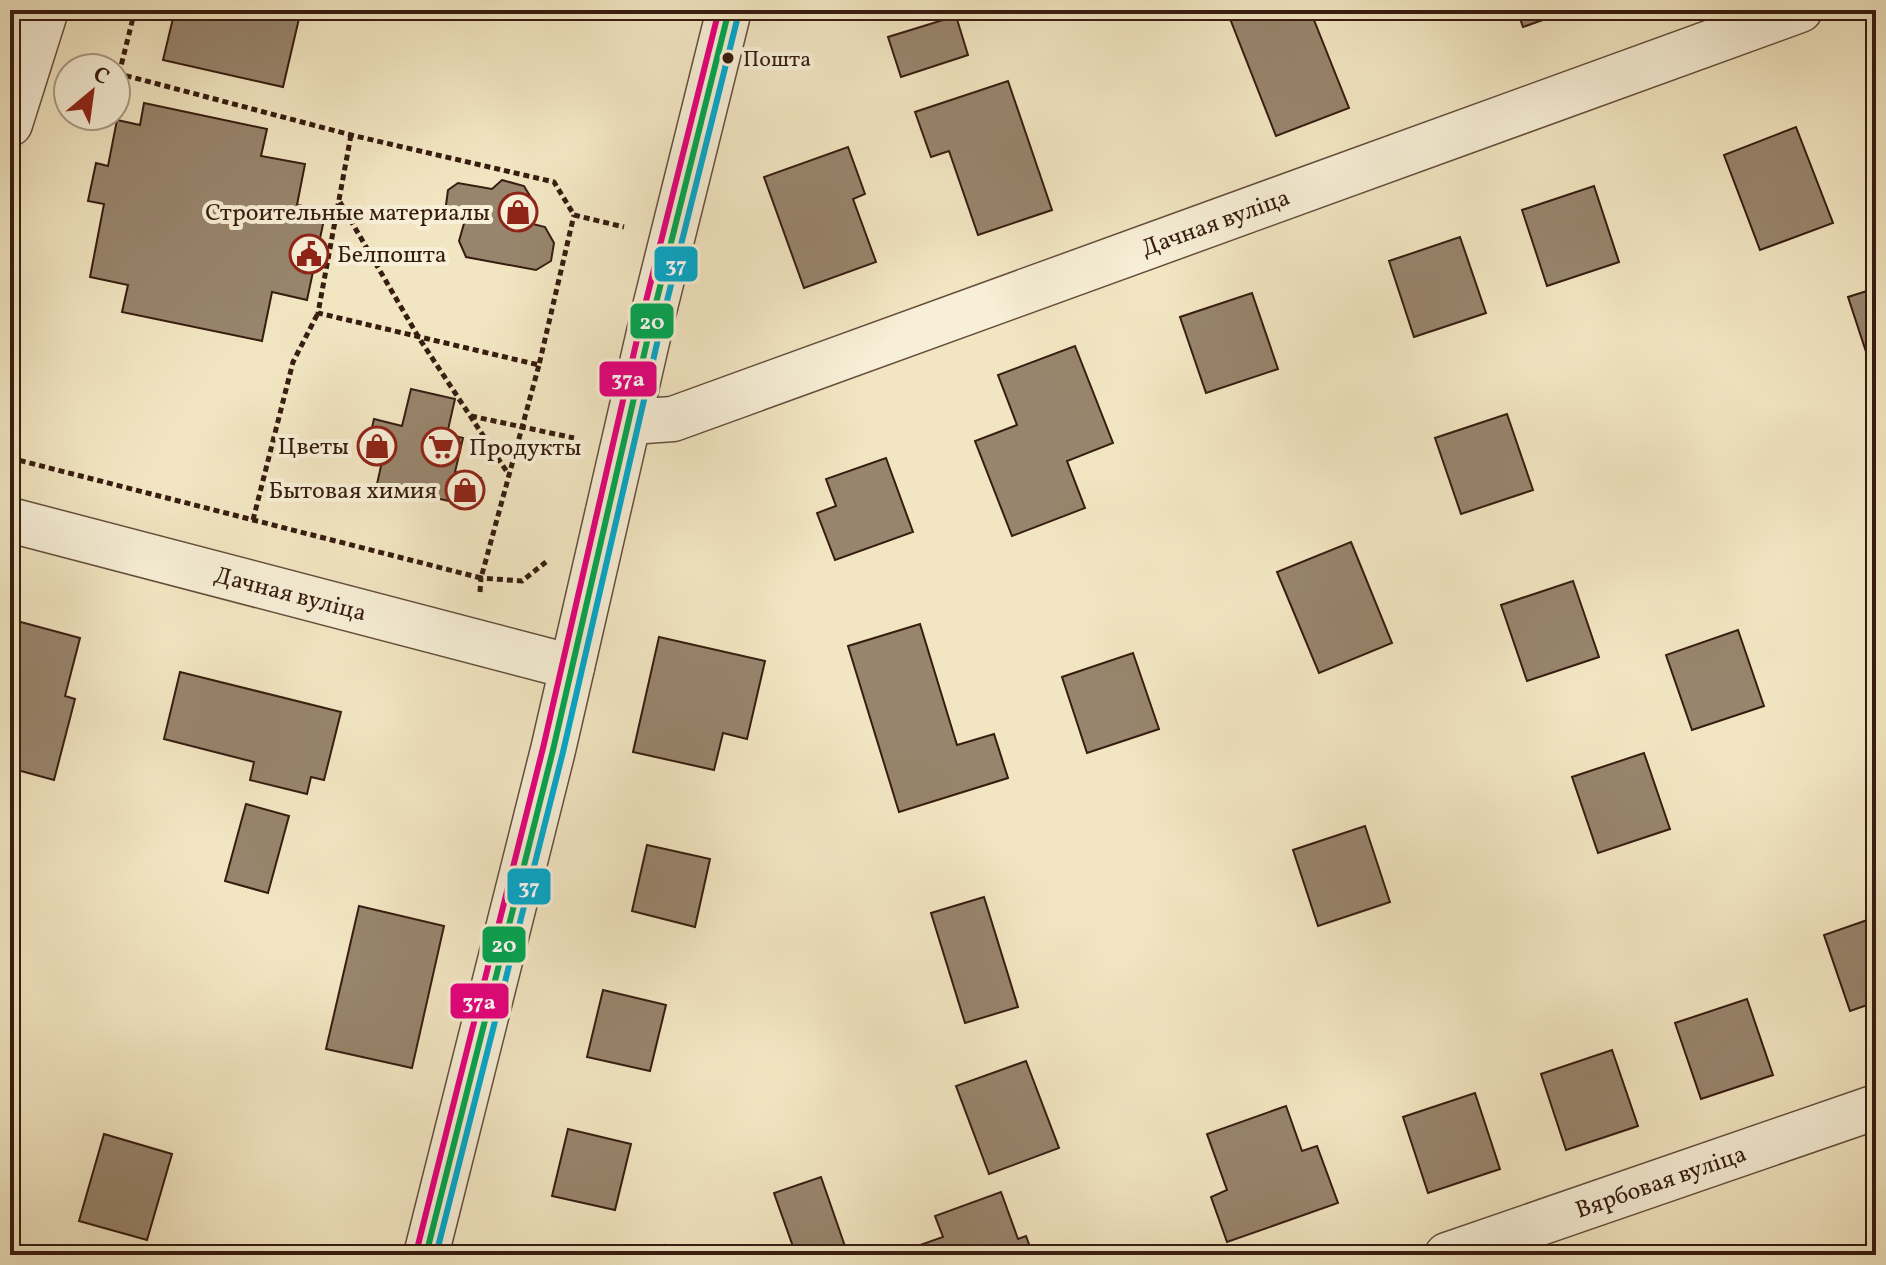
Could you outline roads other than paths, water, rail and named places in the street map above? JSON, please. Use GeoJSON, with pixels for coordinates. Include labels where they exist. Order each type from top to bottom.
{"type":"FeatureCollection","features":[{"type":"Feature","properties":{"kind":"street"},"geometry":{"type":"LineString","coordinates":[[10,124],[46,10]]}},
{"type":"Feature","properties":{"kind":"street"},"geometry":{"type":"LineString","coordinates":[[426,1255],[572,667],[729,10]]}},
{"type":"Feature","properties":{"kind":"street","name":"Дачная вуліца"},"geometry":{"type":"LineString","coordinates":[[630,422],[673,419],[1800,10]]}},
{"type":"Feature","properties":{"kind":"street","name":"Дачная вуліца"},"geometry":{"type":"LineString","coordinates":[[10,520],[572,667]]}},
{"type":"Feature","properties":{"kind":"street","name":"Вярбовая вуліца"},"geometry":{"type":"LineString","coordinates":[[1447,1255],[1876,1107]]}},
{"type":"Feature","properties":{"kind":"place","name":"Пошта"},"geometry":{"type":"Point","coordinates":[728,58]}},
{"type":"Feature","properties":{"kind":"place","name":"Строительные материалы"},"geometry":{"type":"Point","coordinates":[518,212]}},
{"type":"Feature","properties":{"kind":"place","name":"Белпошта"},"geometry":{"type":"Point","coordinates":[309,254]}},
{"type":"Feature","properties":{"kind":"place","name":"Цветы"},"geometry":{"type":"Point","coordinates":[377,446]}},
{"type":"Feature","properties":{"kind":"place","name":"Продукты"},"geometry":{"type":"Point","coordinates":[441,447]}},
{"type":"Feature","properties":{"kind":"place","name":"Бытовая химия"},"geometry":{"type":"Point","coordinates":[465,490]}}]}
